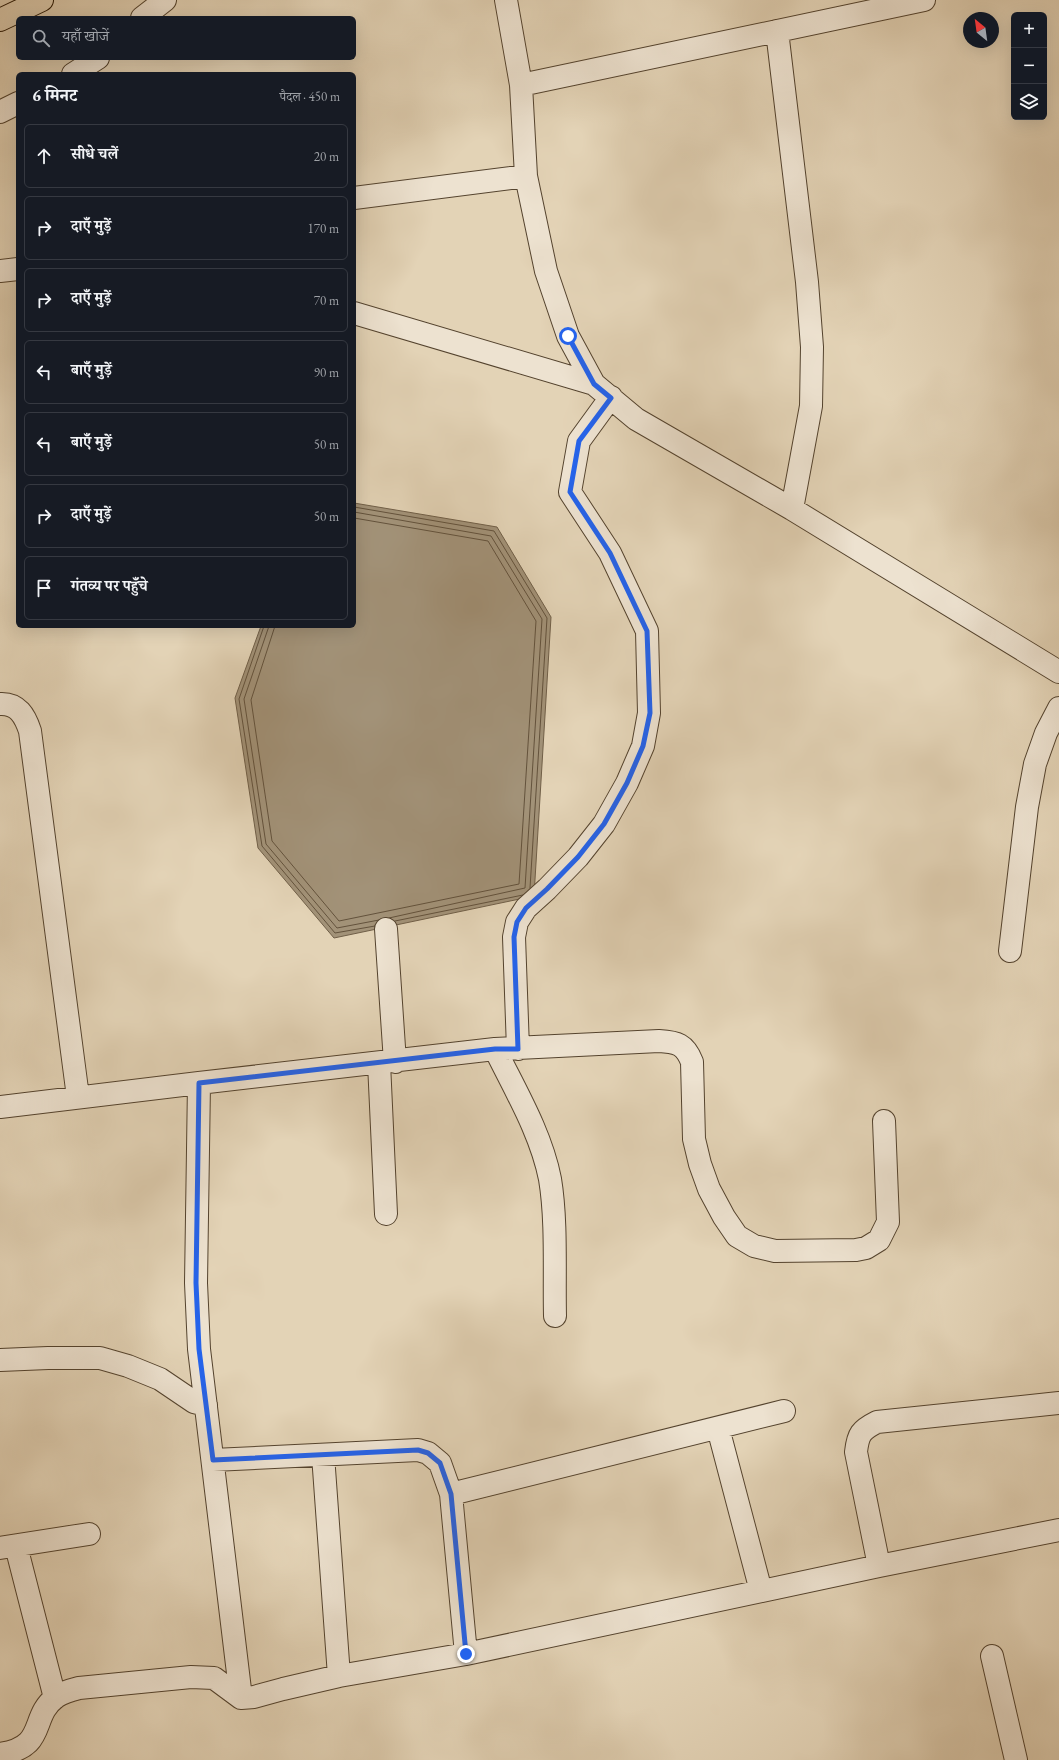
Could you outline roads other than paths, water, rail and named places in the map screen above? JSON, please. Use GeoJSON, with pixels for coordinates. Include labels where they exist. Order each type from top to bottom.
{"type":"FeatureCollection","features":[{"type":"Feature","properties":{"kind":"highway"},"geometry":{"type":"LineString","coordinates":[[0,20],[42,0]]}},
{"type":"Feature","properties":{"kind":"street"},"geometry":{"type":"LineString","coordinates":[[145,16],[165,0]]}},
{"type":"Feature","properties":{"kind":"street"},"geometry":{"type":"LineString","coordinates":[[506,0],[521,85],[526,176],[546,271],[568,336],[594,384],[636,419],[792,509],[1059,672]]}},
{"type":"Feature","properties":{"kind":"street"},"geometry":{"type":"LineString","coordinates":[[521,85],[924,0]]}},
{"type":"Feature","properties":{"kind":"street"},"geometry":{"type":"LineString","coordinates":[[777,31],[807,282],[812,347],[811,406],[792,509]]}},
{"type":"Feature","properties":{"kind":"street"},"geometry":{"type":"LineString","coordinates":[[76,72],[95,60]]}},
{"type":"Feature","properties":{"kind":"street"},"geometry":{"type":"LineString","coordinates":[[0,112],[16,104]]}},
{"type":"Feature","properties":{"kind":"street"},"geometry":{"type":"LineString","coordinates":[[356,198],[526,176]]}},
{"type":"Feature","properties":{"kind":"street"},"geometry":{"type":"LineString","coordinates":[[0,271],[16,269]]}},
{"type":"Feature","properties":{"kind":"street"},"geometry":{"type":"LineString","coordinates":[[356,314],[594,384]]}},
{"type":"Feature","properties":{"kind":"street"},"geometry":{"type":"LineString","coordinates":[[518,1049],[514,937],[517,922],[526,908],[578,857],[604,824],[627,783],[643,746],[650,713],[647,631],[610,553],[570,492],[579,441],[611,398]]}},
{"type":"Feature","properties":{"kind":"street"},"geometry":{"type":"LineString","coordinates":[[0,704],[5,703],[17,708],[26,717],[30,731],[78,1097]]}},
{"type":"Feature","properties":{"kind":"street"},"geometry":{"type":"LineString","coordinates":[[1010,951],[1028,800],[1035,764],[1046,734],[1059,708]]}},
{"type":"Feature","properties":{"kind":"street"},"geometry":{"type":"LineString","coordinates":[[386,929],[386,1214]]}},
{"type":"Feature","properties":{"kind":"street"},"geometry":{"type":"LineString","coordinates":[[0,1107],[495,1049],[658,1041],[672,1042],[682,1046],[688,1052],[692,1062],[694,1139],[709,1188],[724,1217],[737,1236],[754,1246],[775,1251],[856,1250],[866,1248],[879,1240],[888,1222],[884,1121]]}},
{"type":"Feature","properties":{"kind":"street"},"geometry":{"type":"LineString","coordinates":[[495,1049],[540,1147],[549,1178],[553,1202],[555,1316]]}},
{"type":"Feature","properties":{"kind":"street"},"geometry":{"type":"LineString","coordinates":[[199,1083],[196,1283],[199,1349],[240,1698]]}},
{"type":"Feature","properties":{"kind":"street"},"geometry":{"type":"LineString","coordinates":[[0,1360],[100,1358],[128,1366],[160,1379],[194,1402],[206,1405]]}},
{"type":"Feature","properties":{"kind":"street"},"geometry":{"type":"LineString","coordinates":[[879,1566],[856,1452],[858,1437],[866,1427],[877,1422],[1059,1403]]}},
{"type":"Feature","properties":{"kind":"street"},"geometry":{"type":"LineString","coordinates":[[451,1494],[784,1411]]}},
{"type":"Feature","properties":{"kind":"street"},"geometry":{"type":"LineString","coordinates":[[718,1428],[761,1591]]}},
{"type":"Feature","properties":{"kind":"street"},"geometry":{"type":"LineString","coordinates":[[213,1460],[418,1450],[428,1453],[440,1463],[451,1494],[466,1654]]}},
{"type":"Feature","properties":{"kind":"street"},"geometry":{"type":"LineString","coordinates":[[323,1455],[339,1676]]}},
{"type":"Feature","properties":{"kind":"street"},"geometry":{"type":"LineString","coordinates":[[0,1754],[9,1753],[24,1746],[32,1739],[45,1709],[54,1698],[64,1692],[79,1688],[191,1677],[207,1677],[214,1678],[240,1698],[254,1697],[339,1676],[466,1654],[879,1566],[1059,1530]]}},
{"type":"Feature","properties":{"kind":"street"},"geometry":{"type":"LineString","coordinates":[[54,1698],[8,1547],[89,1534]]}},
{"type":"Feature","properties":{"kind":"street"},"geometry":{"type":"LineString","coordinates":[[992,1656],[1016,1760]]}},
{"type":"Feature","properties":{"kind":"water"},"geometry":{"type":"Polygon","coordinates":[[[356,503],[497,527],[551,617],[534,896],[334,938],[258,848],[235,698],[260,628],[356,628],[356,503]]]}}]}
